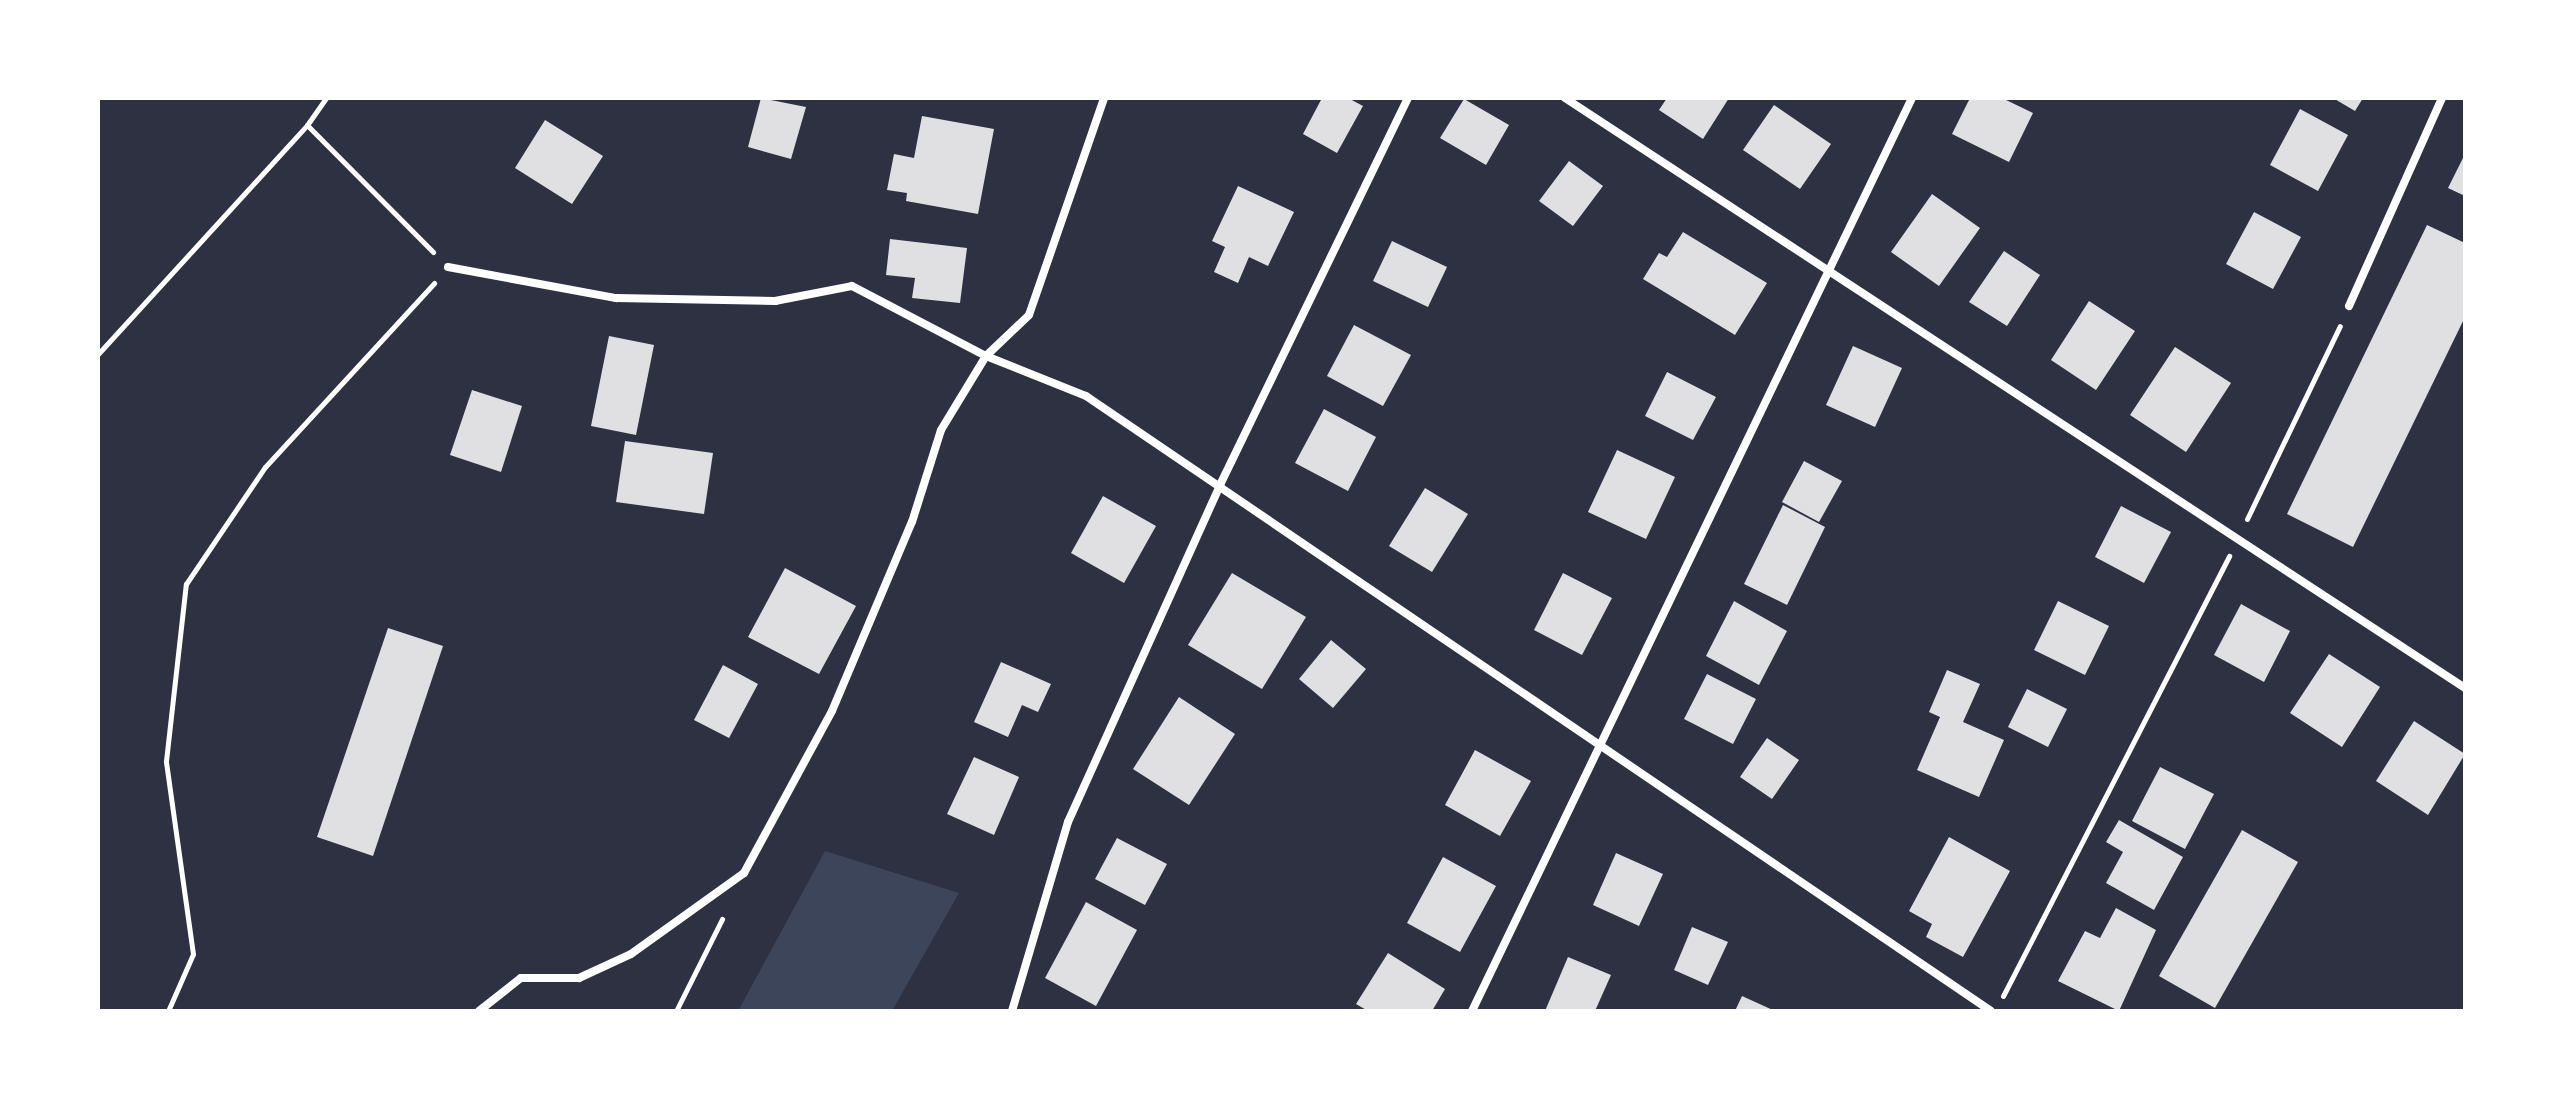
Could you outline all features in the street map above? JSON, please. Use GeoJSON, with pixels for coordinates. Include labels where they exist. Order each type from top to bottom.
{"type":"FeatureCollection","features":[{"type":"Feature","properties":{"kind":"street"},"geometry":{"type":"LineString","coordinates":[[479,1011],[521,978],[579,978],[631,954],[744,873],[832,711],[912,522],[941,430],[986,356],[1029,315],[1104,98]]}},
{"type":"Feature","properties":{"kind":"street"},"geometry":{"type":"LineString","coordinates":[[1010,1010],[1068,822],[1220,485],[1408,98]]}},
{"type":"Feature","properties":{"kind":"street"},"geometry":{"type":"LineString","coordinates":[[1565,98],[1830,269],[2236,542],[2465,688]]}},
{"type":"Feature","properties":{"kind":"street"},"geometry":{"type":"LineString","coordinates":[[1472,1011],[1912,98]]}},
{"type":"Feature","properties":{"kind":"street"},"geometry":{"type":"LineString","coordinates":[[2349,306],[2442,98]]}},
{"type":"Feature","properties":{"kind":"street"},"geometry":{"type":"LineString","coordinates":[[448,267],[616,298],[775,301],[852,286],[986,356],[1086,396],[1993,1011]]}},
{"type":"Feature","properties":{"kind":"path"},"geometry":{"type":"LineString","coordinates":[[98,354],[307,125],[326,98]]}},
{"type":"Feature","properties":{"kind":"path"},"geometry":{"type":"LineString","coordinates":[[168,1011],[193,954],[166,761],[186,584],[265,467],[448,267],[307,125]]}},
{"type":"Feature","properties":{"kind":"path"},"geometry":{"type":"LineString","coordinates":[[1993,1011],[2236,542],[2349,306]]}},
{"type":"Feature","properties":{"kind":"path"},"geometry":{"type":"LineString","coordinates":[[676,1011],[724,914]]}},
{"type":"Feature","properties":{"kind":"shaded area"},"geometry":{"type":"Polygon","coordinates":[[[825,851],[959,893],[892,1011],[738,1011],[825,851]]]}},
{"type":"Feature","properties":{"kind":"building"},"geometry":{"type":"Polygon","coordinates":[[[761,98],[806,107],[791,159],[748,147],[761,98]]]}},
{"type":"Feature","properties":{"kind":"building"},"geometry":{"type":"Polygon","coordinates":[[[1322,98],[1348,98],[1363,106],[1337,153],[1303,134],[1322,98]]]}},
{"type":"Feature","properties":{"kind":"building"},"geometry":{"type":"Polygon","coordinates":[[[1667,98],[1729,98],[1703,139],[1659,110],[1667,98]]]}},
{"type":"Feature","properties":{"kind":"building"},"geometry":{"type":"Polygon","coordinates":[[[1970,98],[2002,98],[2033,113],[2009,162],[1952,134],[1970,98]]]}},
{"type":"Feature","properties":{"kind":"building"},"geometry":{"type":"Polygon","coordinates":[[[2333,98],[2363,98],[2355,111],[2333,98]]]}},
{"type":"Feature","properties":{"kind":"building"},"geometry":{"type":"Polygon","coordinates":[[[1464,99],[1509,125],[1486,165],[1440,138],[1464,99]]]}},
{"type":"Feature","properties":{"kind":"building"},"geometry":{"type":"Polygon","coordinates":[[[1774,105],[1831,144],[1800,189],[1743,150],[1774,105]]]}},
{"type":"Feature","properties":{"kind":"building"},"geometry":{"type":"Polygon","coordinates":[[[2300,109],[2348,135],[2318,191],[2270,165],[2300,109]]]}},
{"type":"Feature","properties":{"kind":"building"},"geometry":{"type":"Polygon","coordinates":[[[922,116],[994,129],[978,214],[906,201],[907,193],[887,190],[894,154],[914,158],[922,116]]]}},
{"type":"Feature","properties":{"kind":"building"},"geometry":{"type":"Polygon","coordinates":[[[545,120],[603,156],[572,204],[515,168],[545,120]]]}},
{"type":"Feature","properties":{"kind":"building"},"geometry":{"type":"Polygon","coordinates":[[[2465,154],[2465,196],[2448,188],[2465,154]]]}},
{"type":"Feature","properties":{"kind":"building"},"geometry":{"type":"Polygon","coordinates":[[[1569,161],[1603,186],[1573,226],[1539,201],[1569,161]]]}},
{"type":"Feature","properties":{"kind":"building"},"geometry":{"type":"Polygon","coordinates":[[[1238,186],[1294,212],[1268,266],[1249,257],[1238,283],[1214,272],[1225,247],[1212,241],[1238,186]]]}},
{"type":"Feature","properties":{"kind":"building"},"geometry":{"type":"Polygon","coordinates":[[[1932,194],[1980,228],[1939,286],[1891,252],[1932,194]]]}},
{"type":"Feature","properties":{"kind":"building"},"geometry":{"type":"Polygon","coordinates":[[[2254,212],[2301,237],[2273,289],[2226,264],[2254,212]]]}},
{"type":"Feature","properties":{"kind":"building"},"geometry":{"type":"Polygon","coordinates":[[[2427,225],[2465,243],[2465,317],[2353,547],[2287,514],[2427,225]]]}},
{"type":"Feature","properties":{"kind":"building"},"geometry":{"type":"Polygon","coordinates":[[[1683,232],[1767,283],[1735,335],[1643,279],[1659,253],[1667,257],[1683,232]]]}},
{"type":"Feature","properties":{"kind":"building"},"geometry":{"type":"Polygon","coordinates":[[[890,239],[967,248],[960,303],[912,298],[915,278],[886,275],[890,239]]]}},
{"type":"Feature","properties":{"kind":"building"},"geometry":{"type":"Polygon","coordinates":[[[1392,241],[1447,267],[1428,307],[1373,281],[1392,241]]]}},
{"type":"Feature","properties":{"kind":"building"},"geometry":{"type":"Polygon","coordinates":[[[2004,251],[2040,275],[2007,326],[1969,302],[2004,251]]]}},
{"type":"Feature","properties":{"kind":"building"},"geometry":{"type":"Polygon","coordinates":[[[2089,301],[2135,331],[2096,390],[2051,360],[2089,301]]]}},
{"type":"Feature","properties":{"kind":"building"},"geometry":{"type":"Polygon","coordinates":[[[1354,325],[1411,355],[1383,406],[1327,376],[1354,325]]]}},
{"type":"Feature","properties":{"kind":"building"},"geometry":{"type":"Polygon","coordinates":[[[609,336],[654,345],[636,435],[591,426],[609,336]]]}},
{"type":"Feature","properties":{"kind":"building"},"geometry":{"type":"Polygon","coordinates":[[[1853,346],[1902,368],[1875,427],[1826,405],[1853,346]]]}},
{"type":"Feature","properties":{"kind":"building"},"geometry":{"type":"Polygon","coordinates":[[[2175,347],[2231,383],[2186,452],[2130,415],[2175,347]]]}},
{"type":"Feature","properties":{"kind":"building"},"geometry":{"type":"Polygon","coordinates":[[[1667,372],[1716,397],[1693,440],[1645,416],[1667,372]]]}},
{"type":"Feature","properties":{"kind":"building"},"geometry":{"type":"Polygon","coordinates":[[[472,390],[522,406],[501,472],[450,455],[472,390]]]}},
{"type":"Feature","properties":{"kind":"building"},"geometry":{"type":"Polygon","coordinates":[[[1324,409],[1376,437],[1348,491],[1295,463],[1324,409]]]}},
{"type":"Feature","properties":{"kind":"building"},"geometry":{"type":"Polygon","coordinates":[[[625,441],[713,453],[704,514],[616,502],[625,441]]]}},
{"type":"Feature","properties":{"kind":"building"},"geometry":{"type":"Polygon","coordinates":[[[1617,450],[1675,477],[1646,539],[1588,512],[1617,450]]]}},
{"type":"Feature","properties":{"kind":"building"},"geometry":{"type":"Polygon","coordinates":[[[1804,461],[1842,481],[1819,522],[1782,502],[1804,461]]]}},
{"type":"Feature","properties":{"kind":"building"},"geometry":{"type":"Polygon","coordinates":[[[1425,488],[1468,514],[1432,572],[1389,546],[1425,488]]]}},
{"type":"Feature","properties":{"kind":"building"},"geometry":{"type":"Polygon","coordinates":[[[1103,496],[1156,526],[1124,583],[1071,553],[1103,496]]]}},
{"type":"Feature","properties":{"kind":"building"},"geometry":{"type":"Polygon","coordinates":[[[1783,505],[1825,527],[1787,605],[1744,584],[1783,505]]]}},
{"type":"Feature","properties":{"kind":"building"},"geometry":{"type":"Polygon","coordinates":[[[2121,506],[2171,532],[2144,583],[2095,557],[2121,506]]]}},
{"type":"Feature","properties":{"kind":"building"},"geometry":{"type":"Polygon","coordinates":[[[785,568],[856,606],[819,674],[748,637],[785,568]]]}},
{"type":"Feature","properties":{"kind":"building"},"geometry":{"type":"Polygon","coordinates":[[[1232,573],[1306,617],[1262,689],[1188,645],[1232,573]]]}},
{"type":"Feature","properties":{"kind":"building"},"geometry":{"type":"Polygon","coordinates":[[[1563,573],[1612,598],[1582,655],[1534,630],[1563,573]]]}},
{"type":"Feature","properties":{"kind":"building"},"geometry":{"type":"Polygon","coordinates":[[[1734,601],[1787,631],[1759,685],[1706,656],[1734,601]]]}},
{"type":"Feature","properties":{"kind":"building"},"geometry":{"type":"Polygon","coordinates":[[[2058,601],[2109,626],[2085,675],[2034,650],[2058,601]]]}},
{"type":"Feature","properties":{"kind":"building"},"geometry":{"type":"Polygon","coordinates":[[[2241,604],[2290,631],[2264,682],[2214,655],[2241,604]]]}},
{"type":"Feature","properties":{"kind":"building"},"geometry":{"type":"Polygon","coordinates":[[[388,628],[443,646],[373,856],[317,837],[388,628]]]}},
{"type":"Feature","properties":{"kind":"building"},"geometry":{"type":"Polygon","coordinates":[[[1331,640],[1366,669],[1333,708],[1299,679],[1331,640]]]}},
{"type":"Feature","properties":{"kind":"building"},"geometry":{"type":"Polygon","coordinates":[[[2329,654],[2380,687],[2342,747],[2290,713],[2329,654]]]}},
{"type":"Feature","properties":{"kind":"building"},"geometry":{"type":"Polygon","coordinates":[[[1001,662],[1051,684],[1038,712],[1022,705],[1008,737],[974,722],[1001,662]]]}},
{"type":"Feature","properties":{"kind":"building"},"geometry":{"type":"Polygon","coordinates":[[[723,665],[758,684],[729,738],[694,720],[723,665]]]}},
{"type":"Feature","properties":{"kind":"building"},"geometry":{"type":"Polygon","coordinates":[[[1947,670],[1980,684],[1963,722],[2004,740],[1979,797],[1917,770],[1940,717],[1929,712],[1947,670]]]}},
{"type":"Feature","properties":{"kind":"building"},"geometry":{"type":"Polygon","coordinates":[[[1707,674],[1756,699],[1733,744],[1684,719],[1707,674]]]}},
{"type":"Feature","properties":{"kind":"building"},"geometry":{"type":"Polygon","coordinates":[[[2027,689],[2067,709],[2048,747],[2008,727],[2027,689]]]}},
{"type":"Feature","properties":{"kind":"building"},"geometry":{"type":"Polygon","coordinates":[[[1179,697],[1235,734],[1189,805],[1133,769],[1179,697]]]}},
{"type":"Feature","properties":{"kind":"building"},"geometry":{"type":"Polygon","coordinates":[[[2414,721],[2465,754],[2428,815],[2376,781],[2414,721]]]}},
{"type":"Feature","properties":{"kind":"building"},"geometry":{"type":"Polygon","coordinates":[[[1767,738],[1799,760],[1772,799],[1740,777],[1767,738]]]}},
{"type":"Feature","properties":{"kind":"building"},"geometry":{"type":"Polygon","coordinates":[[[1475,750],[1531,781],[1500,836],[1445,805],[1475,750]]]}},
{"type":"Feature","properties":{"kind":"building"},"geometry":{"type":"Polygon","coordinates":[[[974,757],[1019,777],[994,835],[947,814],[974,757]]]}},
{"type":"Feature","properties":{"kind":"building"},"geometry":{"type":"Polygon","coordinates":[[[2160,767],[2214,794],[2185,849],[2132,821],[2160,767]]]}},
{"type":"Feature","properties":{"kind":"building"},"geometry":{"type":"Polygon","coordinates":[[[2119,820],[2183,857],[2154,910],[2106,883],[2123,852],[2106,842],[2119,820]]]}},
{"type":"Feature","properties":{"kind":"building"},"geometry":{"type":"Polygon","coordinates":[[[2242,830],[2298,862],[2215,1008],[2159,976],[2242,830]]]}},
{"type":"Feature","properties":{"kind":"building"},"geometry":{"type":"Polygon","coordinates":[[[1949,837],[2010,871],[1963,957],[1926,937],[1932,924],[1909,911],[1949,837]]]}},
{"type":"Feature","properties":{"kind":"building"},"geometry":{"type":"Polygon","coordinates":[[[1117,838],[1167,864],[1145,905],[1095,879],[1117,838]]]}},
{"type":"Feature","properties":{"kind":"building"},"geometry":{"type":"Polygon","coordinates":[[[1616,853],[1663,874],[1639,926],[1593,905],[1616,853]]]}},
{"type":"Feature","properties":{"kind":"building"},"geometry":{"type":"Polygon","coordinates":[[[1443,857],[1496,886],[1460,952],[1407,923],[1443,857]]]}},
{"type":"Feature","properties":{"kind":"building"},"geometry":{"type":"Polygon","coordinates":[[[1086,902],[1137,930],[1096,1006],[1045,978],[1086,902]]]}},
{"type":"Feature","properties":{"kind":"building"},"geometry":{"type":"Polygon","coordinates":[[[2116,908],[2156,930],[2119,1011],[2058,981],[2085,931],[2100,938],[2116,908]]]}},
{"type":"Feature","properties":{"kind":"building"},"geometry":{"type":"Polygon","coordinates":[[[1692,927],[1728,942],[1708,985],[1674,970],[1692,927]]]}},
{"type":"Feature","properties":{"kind":"building"},"geometry":{"type":"Polygon","coordinates":[[[1388,953],[1445,989],[1432,1011],[1368,1011],[1356,1004],[1388,953]]]}},
{"type":"Feature","properties":{"kind":"building"},"geometry":{"type":"Polygon","coordinates":[[[1568,957],[1611,975],[1595,1011],[1545,1011],[1568,957]]]}},
{"type":"Feature","properties":{"kind":"building"},"geometry":{"type":"Polygon","coordinates":[[[1742,996],[1775,1011],[1735,1011],[1742,996]]]}}]}
